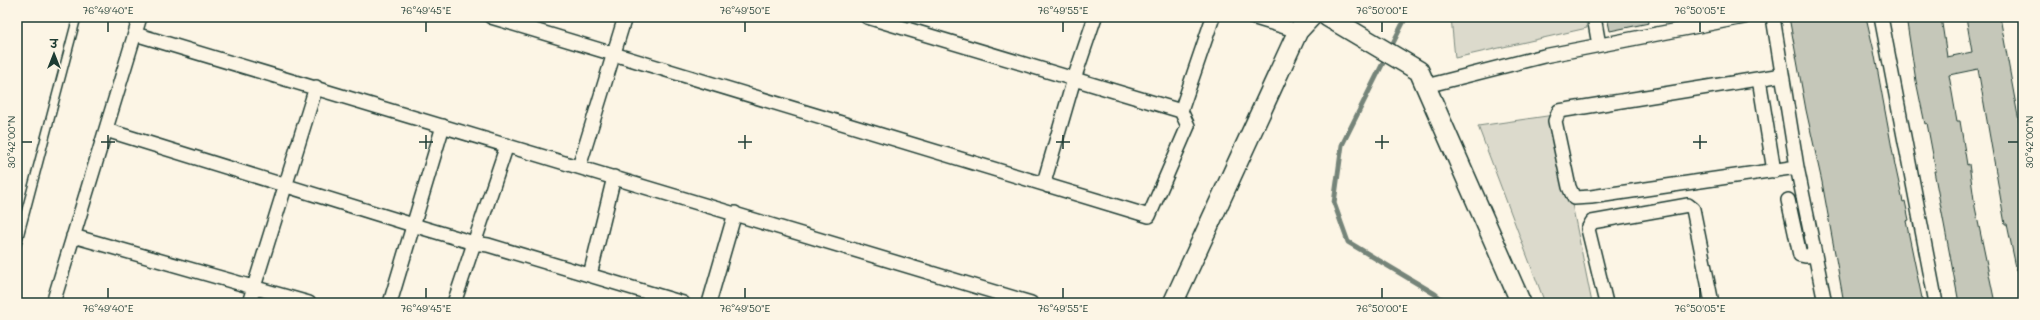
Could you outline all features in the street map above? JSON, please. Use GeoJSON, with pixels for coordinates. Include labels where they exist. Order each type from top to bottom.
{"type":"FeatureCollection","features":[{"type":"Feature","properties":{"kind":"street"},"geometry":{"type":"LineString","coordinates":[[53,303],[140,17]]}},
{"type":"Feature","properties":{"kind":"street"},"geometry":{"type":"LineString","coordinates":[[491,17],[1149,216],[1188,126],[1181,111],[1212,17]]}},
{"type":"Feature","properties":{"kind":"street"},"geometry":{"type":"LineString","coordinates":[[580,167],[625,17]]}},
{"type":"Feature","properties":{"kind":"street"},"geometry":{"type":"LineString","coordinates":[[867,17],[1181,111]]}},
{"type":"Feature","properties":{"kind":"street"},"geometry":{"type":"LineString","coordinates":[[1048,186],[1045,179],[1074,79],[1095,17]]}},
{"type":"Feature","properties":{"kind":"street"},"geometry":{"type":"LineString","coordinates":[[1252,17],[1298,31]]}},
{"type":"Feature","properties":{"kind":"street"},"geometry":{"type":"LineString","coordinates":[[1173,303],[1298,31],[1311,17]]}},
{"type":"Feature","properties":{"kind":"street"},"geometry":{"type":"LineString","coordinates":[[1328,17],[1419,71],[1521,303]]}},
{"type":"Feature","properties":{"kind":"street"},"geometry":{"type":"LineString","coordinates":[[1594,17],[1599,45]]}},
{"type":"Feature","properties":{"kind":"street"},"geometry":{"type":"LineString","coordinates":[[1426,86],[1544,56],[1744,17]]}},
{"type":"Feature","properties":{"kind":"street"},"geometry":{"type":"LineString","coordinates":[[1772,17],[1797,167],[1825,303]]}},
{"type":"Feature","properties":{"kind":"street"},"geometry":{"type":"LineString","coordinates":[[1881,17],[1936,303]]}},
{"type":"Feature","properties":{"kind":"street"},"geometry":{"type":"LineString","coordinates":[[135,34],[1031,303]]}},
{"type":"Feature","properties":{"kind":"street"},"geometry":{"type":"LineString","coordinates":[[1782,75],[1559,110],[1555,121],[1569,188],[1574,198],[1590,197],[1797,167]]}},
{"type":"Feature","properties":{"kind":"street"},"geometry":{"type":"LineString","coordinates":[[1760,79],[1774,170]]}},
{"type":"Feature","properties":{"kind":"street"},"geometry":{"type":"LineString","coordinates":[[249,303],[316,88]]}},
{"type":"Feature","properties":{"kind":"street"},"geometry":{"type":"LineString","coordinates":[[390,303],[443,126]]}},
{"type":"Feature","properties":{"kind":"street"},"geometry":{"type":"LineString","coordinates":[[106,130],[413,225],[474,243],[488,245],[683,303]]}},
{"type":"Feature","properties":{"kind":"street"},"geometry":{"type":"LineString","coordinates":[[454,303],[507,145]]}},
{"type":"Feature","properties":{"kind":"street"},"geometry":{"type":"LineString","coordinates":[[590,275],[614,177]]}},
{"type":"Feature","properties":{"kind":"street"},"geometry":{"type":"LineString","coordinates":[[1788,200],[1800,255],[1815,255]]}},
{"type":"Feature","properties":{"kind":"street"},"geometry":{"type":"LineString","coordinates":[[1606,303],[1588,229],[1589,225],[1592,222],[1688,205],[1693,209],[1712,303]]}},
{"type":"Feature","properties":{"kind":"street"},"geometry":{"type":"LineString","coordinates":[[709,303],[735,213]]}},
{"type":"Feature","properties":{"kind":"street"},"geometry":{"type":"LineString","coordinates":[[73,236],[254,286],[309,303]]}},
{"type":"Feature","properties":{"kind":"lane"},"geometry":{"type":"LineString","coordinates":[[17,244],[77,17]]}},
{"type":"Feature","properties":{"kind":"shaded area"},"geometry":{"type":"Polygon","coordinates":[[[1451,17],[1585,17],[1587,28],[1455,58],[1451,17]]]}},
{"type":"Feature","properties":{"kind":"shaded area"},"geometry":{"type":"Polygon","coordinates":[[[1554,115],[1592,303],[1545,303],[1478,126],[1554,115]]]}},
{"type":"Feature","properties":{"kind":"building"},"geometry":{"type":"Polygon","coordinates":[[[1607,17],[1648,17],[1649,23],[1610,31],[1607,17]]]}},
{"type":"Feature","properties":{"kind":"building"},"geometry":{"type":"Polygon","coordinates":[[[1789,17],[1866,17],[1874,51],[1895,165],[1903,202],[1905,201],[1909,220],[1906,221],[1923,303],[1844,303],[1822,182],[1806,110],[1789,17]]]}},
{"type":"Feature","properties":{"kind":"building"},"geometry":{"type":"Polygon","coordinates":[[[1906,17],[1941,17],[1947,57],[1972,52],[1966,17],[2000,17],[2017,111],[2021,130],[2023,130],[2023,272],[2017,272],[2007,224],[2005,224],[1978,69],[1949,75],[1957,121],[1960,121],[1967,165],[1969,164],[1975,207],[1995,303],[1959,303],[1934,171],[1936,171],[1927,123],[1925,124],[1916,81],[1906,17]]]}},
{"type":"Feature","properties":{"kind":"waterway"},"geometry":{"type":"LineString","coordinates":[[1406,17],[1342,145],[1334,203],[1348,242],[1435,294],[1446,303]]}}]}
